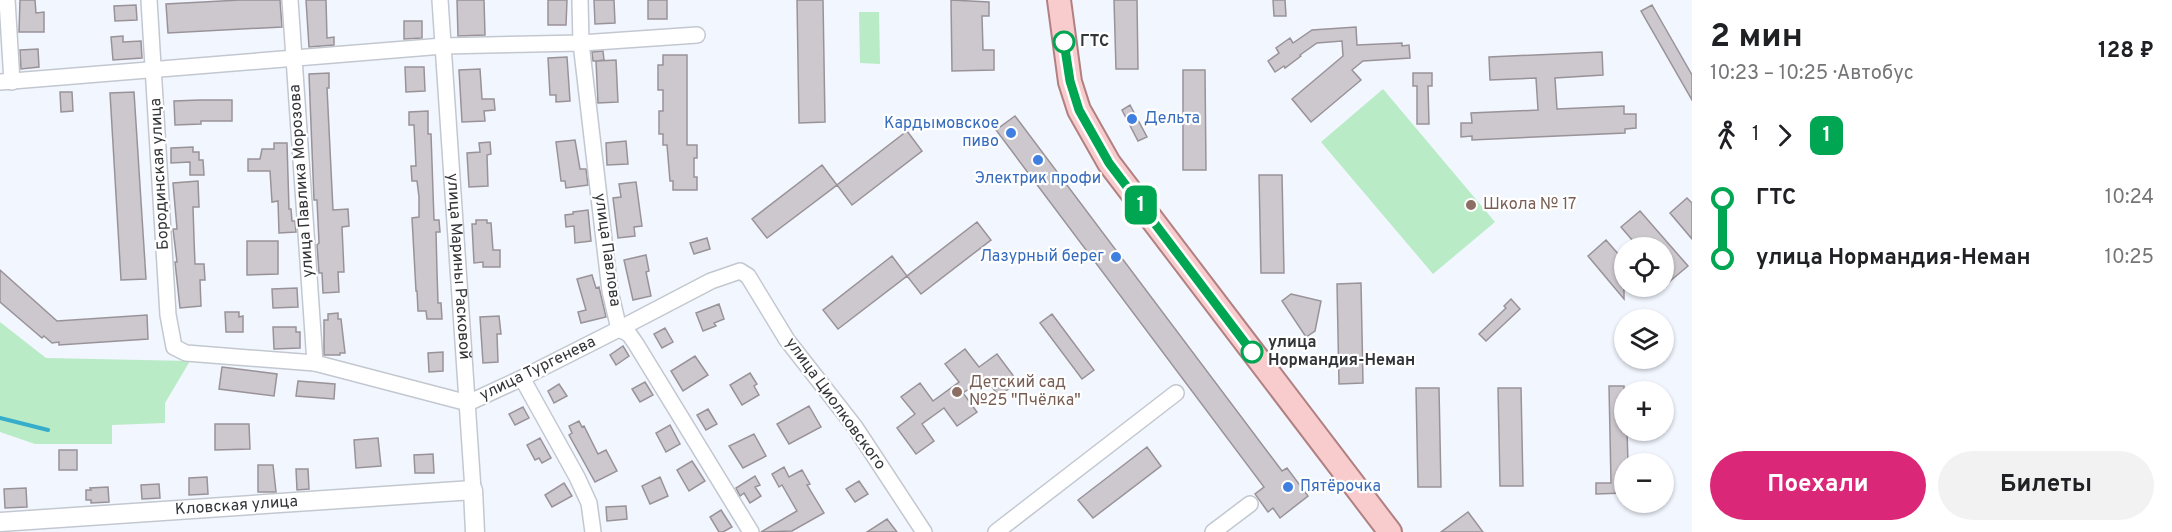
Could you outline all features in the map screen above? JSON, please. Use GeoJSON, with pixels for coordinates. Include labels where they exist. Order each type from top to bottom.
{"type":"FeatureCollection","features":[{"type":"Feature","properties":{"kind":"main road"},"geometry":{"type":"LineString","coordinates":[[1059,0],[1070,81],[1079,110],[1109,163],[1390,532]]}},
{"type":"Feature","properties":{"kind":"street"},"geometry":{"type":"LineString","coordinates":[[7,0],[6,82],[443,46],[581,43],[697,35]]}},
{"type":"Feature","properties":{"kind":"street","name":"Бородинская улица"},"geometry":{"type":"LineString","coordinates":[[149,0],[168,315],[174,347]]}},
{"type":"Feature","properties":{"kind":"street","name":"улица Павлика Морозова"},"geometry":{"type":"LineString","coordinates":[[290,0],[315,363]]}},
{"type":"Feature","properties":{"kind":"street","name":"улица Марины Расковой"},"geometry":{"type":"LineString","coordinates":[[440,0],[475,532]]}},
{"type":"Feature","properties":{"kind":"street","name":"улица Павлова"},"geometry":{"type":"LineString","coordinates":[[580,0],[581,43],[610,291],[619,329],[629,334],[636,344],[751,532]]}},
{"type":"Feature","properties":{"kind":"street","name":"улица Тургенева"},"geometry":{"type":"LineString","coordinates":[[174,347],[186,353],[315,363],[468,403],[522,378],[721,276],[741,271],[748,276]]}},
{"type":"Feature","properties":{"kind":"street","name":"улица Циолковского"},"geometry":{"type":"LineString","coordinates":[[748,276],[787,340],[855,427],[924,532]]}},
{"type":"Feature","properties":{"kind":"street"},"geometry":{"type":"LineString","coordinates":[[522,378],[589,503],[593,532]]}},
{"type":"Feature","properties":{"kind":"street"},"geometry":{"type":"LineString","coordinates":[[996,532],[1176,393]]}},
{"type":"Feature","properties":{"kind":"street","name":"Кловская улица"},"geometry":{"type":"LineString","coordinates":[[0,522],[473,490]]}},
{"type":"Feature","properties":{"kind":"street"},"geometry":{"type":"LineString","coordinates":[[1213,532],[1250,504]]}},
{"type":"Feature","properties":{"kind":"green space"},"geometry":{"type":"Polygon","coordinates":[[[859,12],[879,12],[880,64],[860,63],[859,12]]]}},
{"type":"Feature","properties":{"kind":"green space"},"geometry":{"type":"Polygon","coordinates":[[[1383,89],[1495,222],[1433,274],[1321,142],[1383,89]]]}},
{"type":"Feature","properties":{"kind":"green space"},"geometry":{"type":"Polygon","coordinates":[[[0,322],[46,358],[190,361],[165,403],[165,423],[112,425],[112,444],[35,444],[0,432],[0,322]]]}},
{"type":"Feature","properties":{"kind":"building"},"geometry":{"type":"Polygon","coordinates":[[[20,0],[35,0],[36,13],[44,12],[44,32],[19,32],[20,0]]]}},
{"type":"Feature","properties":{"kind":"building"},"geometry":{"type":"Polygon","coordinates":[[[280,0],[282,27],[168,33],[166,4],[280,0]]]}},
{"type":"Feature","properties":{"kind":"building"},"geometry":{"type":"Polygon","coordinates":[[[306,0],[326,0],[327,38],[334,37],[334,45],[309,47],[306,0]]]}},
{"type":"Feature","properties":{"kind":"building"},"geometry":{"type":"Polygon","coordinates":[[[457,0],[484,0],[485,35],[458,36],[457,0]]]}},
{"type":"Feature","properties":{"kind":"building"},"geometry":{"type":"Polygon","coordinates":[[[548,0],[567,0],[566,25],[548,25],[548,0]]]}},
{"type":"Feature","properties":{"kind":"building"},"geometry":{"type":"Polygon","coordinates":[[[594,0],[614,0],[615,23],[595,24],[594,0]]]}},
{"type":"Feature","properties":{"kind":"building"},"geometry":{"type":"Polygon","coordinates":[[[648,0],[667,0],[667,19],[648,19],[648,0]]]}},
{"type":"Feature","properties":{"kind":"building"},"geometry":{"type":"Polygon","coordinates":[[[797,0],[823,0],[825,122],[799,123],[797,0]]]}},
{"type":"Feature","properties":{"kind":"building"},"geometry":{"type":"Polygon","coordinates":[[[951,0],[989,2],[989,16],[982,16],[983,50],[994,50],[994,70],[952,71],[951,0]]]}},
{"type":"Feature","properties":{"kind":"building"},"geometry":{"type":"Polygon","coordinates":[[[1114,0],[1137,0],[1138,69],[1116,69],[1114,0]]]}},
{"type":"Feature","properties":{"kind":"building"},"geometry":{"type":"Polygon","coordinates":[[[1273,0],[1285,0],[1286,16],[1274,16],[1273,0]]]}},
{"type":"Feature","properties":{"kind":"building"},"geometry":{"type":"Polygon","coordinates":[[[136,5],[137,20],[115,21],[114,6],[136,5]]]}},
{"type":"Feature","properties":{"kind":"building"},"geometry":{"type":"Polygon","coordinates":[[[1652,5],[1692,75],[1692,100],[1641,11],[1652,5]]]}},
{"type":"Feature","properties":{"kind":"building"},"geometry":{"type":"Polygon","coordinates":[[[404,21],[422,21],[422,38],[404,39],[404,21]]]}},
{"type":"Feature","properties":{"kind":"building"},"geometry":{"type":"Polygon","coordinates":[[[1356,27],[1357,45],[1402,43],[1402,46],[1409,45],[1410,58],[1363,61],[1352,70],[1361,80],[1311,122],[1292,99],[1343,56],[1342,41],[1317,43],[1285,68],[1284,66],[1275,72],[1268,61],[1279,53],[1276,48],[1290,38],[1293,43],[1312,30],[1356,27]]]}},
{"type":"Feature","properties":{"kind":"building"},"geometry":{"type":"Polygon","coordinates":[[[123,36],[123,42],[141,41],[142,58],[113,60],[111,37],[123,36]]]}},
{"type":"Feature","properties":{"kind":"building"},"geometry":{"type":"Polygon","coordinates":[[[38,49],[39,67],[21,69],[20,50],[38,49]]]}},
{"type":"Feature","properties":{"kind":"building"},"geometry":{"type":"Polygon","coordinates":[[[603,51],[604,60],[593,61],[592,52],[603,51]]]}},
{"type":"Feature","properties":{"kind":"building"},"geometry":{"type":"Polygon","coordinates":[[[1602,52],[1603,75],[1555,78],[1557,109],[1624,106],[1624,114],[1636,114],[1636,128],[1625,129],[1625,133],[1472,140],[1472,136],[1461,137],[1461,123],[1472,123],[1471,113],[1538,110],[1536,78],[1490,80],[1489,57],[1602,52]]]}},
{"type":"Feature","properties":{"kind":"building"},"geometry":{"type":"Polygon","coordinates":[[[663,55],[687,55],[687,145],[697,145],[694,177],[697,177],[697,190],[673,190],[673,181],[670,181],[667,145],[663,145],[663,134],[659,134],[659,111],[663,111],[663,90],[658,90],[658,65],[663,65],[663,55]]]}},
{"type":"Feature","properties":{"kind":"building"},"geometry":{"type":"Polygon","coordinates":[[[567,57],[570,101],[556,102],[556,95],[550,95],[548,58],[567,57]]]}},
{"type":"Feature","properties":{"kind":"building"},"geometry":{"type":"Polygon","coordinates":[[[616,60],[618,102],[598,103],[596,61],[616,60]]]}},
{"type":"Feature","properties":{"kind":"building"},"geometry":{"type":"Polygon","coordinates":[[[405,67],[424,67],[425,91],[406,92],[405,67]]]}},
{"type":"Feature","properties":{"kind":"building"},"geometry":{"type":"Polygon","coordinates":[[[480,69],[482,99],[494,99],[495,110],[484,111],[485,121],[462,122],[459,70],[480,69]]]}},
{"type":"Feature","properties":{"kind":"building"},"geometry":{"type":"Polygon","coordinates":[[[1183,70],[1205,70],[1206,170],[1183,170],[1183,70]]]}},
{"type":"Feature","properties":{"kind":"building"},"geometry":{"type":"Polygon","coordinates":[[[329,73],[329,88],[327,88],[333,210],[348,209],[349,226],[342,227],[344,272],[338,272],[339,292],[323,293],[317,245],[319,243],[317,200],[314,200],[309,74],[329,73]]]}},
{"type":"Feature","properties":{"kind":"building"},"geometry":{"type":"Polygon","coordinates":[[[1413,73],[1432,73],[1432,86],[1428,86],[1429,124],[1417,124],[1417,86],[1413,86],[1413,73]]]}},
{"type":"Feature","properties":{"kind":"building"},"geometry":{"type":"Polygon","coordinates":[[[60,92],[72,92],[73,111],[61,112],[60,92]]]}},
{"type":"Feature","properties":{"kind":"building"},"geometry":{"type":"Polygon","coordinates":[[[134,92],[146,279],[121,280],[110,93],[134,92]]]}},
{"type":"Feature","properties":{"kind":"building"},"geometry":{"type":"Polygon","coordinates":[[[232,100],[232,121],[201,121],[201,124],[175,125],[174,101],[232,100]]]}},
{"type":"Feature","properties":{"kind":"building","name":"Дельта"},"geometry":{"type":"Polygon","coordinates":[[[1130,105],[1147,137],[1138,141],[1122,110],[1130,105]]]}},
{"type":"Feature","properties":{"kind":"building"},"geometry":{"type":"Polygon","coordinates":[[[428,111],[434,220],[439,220],[440,232],[436,232],[438,303],[441,303],[442,319],[427,319],[426,311],[418,311],[416,291],[412,218],[419,217],[419,197],[417,181],[412,181],[411,166],[416,166],[414,125],[409,125],[409,112],[428,111]]]}},
{"type":"Feature","properties":{"kind":"building"},"geometry":{"type":"Polygon","coordinates":[[[1015,116],[1282,471],[1287,468],[1308,496],[1280,518],[1273,508],[1268,512],[1255,494],[1264,487],[996,130],[1015,116]]]}},
{"type":"Feature","properties":{"kind":"building"},"geometry":{"type":"Polygon","coordinates":[[[907,131],[922,151],[852,205],[837,185],[907,131]]]}},
{"type":"Feature","properties":{"kind":"building"},"geometry":{"type":"Polygon","coordinates":[[[575,140],[580,169],[586,169],[588,185],[566,188],[565,181],[561,181],[556,142],[575,140]]]}},
{"type":"Feature","properties":{"kind":"building"},"geometry":{"type":"Polygon","coordinates":[[[626,141],[628,164],[607,165],[606,143],[626,141]]]}},
{"type":"Feature","properties":{"kind":"building"},"geometry":{"type":"Polygon","coordinates":[[[490,142],[491,154],[487,155],[488,186],[469,187],[467,153],[480,152],[479,143],[490,142]]]}},
{"type":"Feature","properties":{"kind":"building"},"geometry":{"type":"Polygon","coordinates":[[[274,143],[287,143],[289,209],[291,209],[292,221],[295,221],[296,232],[279,233],[278,201],[272,202],[270,171],[248,171],[248,159],[260,159],[262,149],[274,149],[274,143]]]}},
{"type":"Feature","properties":{"kind":"building"},"geometry":{"type":"Polygon","coordinates":[[[193,147],[193,152],[199,152],[199,160],[203,160],[204,175],[190,175],[190,162],[171,163],[171,148],[193,147]]]}},
{"type":"Feature","properties":{"kind":"building"},"geometry":{"type":"Polygon","coordinates":[[[822,165],[837,185],[767,238],[752,219],[822,165]]]}},
{"type":"Feature","properties":{"kind":"building"},"geometry":{"type":"Polygon","coordinates":[[[1259,175],[1282,175],[1284,273],[1261,273],[1259,175]]]}},
{"type":"Feature","properties":{"kind":"building"},"geometry":{"type":"Polygon","coordinates":[[[198,181],[199,207],[193,207],[195,264],[204,264],[205,280],[200,280],[201,306],[180,308],[173,229],[177,229],[173,183],[198,181]]]}},
{"type":"Feature","properties":{"kind":"building"},"geometry":{"type":"Polygon","coordinates":[[[636,182],[642,226],[634,227],[635,236],[618,238],[613,198],[621,197],[619,184],[636,182]]]}},
{"type":"Feature","properties":{"kind":"building"},"geometry":{"type":"Polygon","coordinates":[[[1687,198],[1692,203],[1692,239],[1670,213],[1687,198]]]}},
{"type":"Feature","properties":{"kind":"building"},"geometry":{"type":"Polygon","coordinates":[[[588,210],[591,241],[575,243],[574,226],[566,227],[565,215],[588,210]]]}},
{"type":"Feature","properties":{"kind":"building"},"geometry":{"type":"Polygon","coordinates":[[[1640,211],[1663,237],[1630,237],[1621,227],[1640,211]]]}},
{"type":"Feature","properties":{"kind":"building"},"geometry":{"type":"Polygon","coordinates":[[[476,220],[487,220],[487,223],[491,223],[493,250],[500,250],[500,267],[483,267],[483,262],[474,263],[472,224],[476,224],[476,220]]]}},
{"type":"Feature","properties":{"kind":"building"},"geometry":{"type":"Polygon","coordinates":[[[977,222],[991,240],[921,294],[907,276],[977,222]]]}},
{"type":"Feature","properties":{"kind":"building"},"geometry":{"type":"Polygon","coordinates":[[[707,238],[710,249],[694,254],[690,243],[707,238]]]}},
{"type":"Feature","properties":{"kind":"building"},"geometry":{"type":"Polygon","coordinates":[[[1606,240],[1614,249],[1614,287],[1588,256],[1606,240]]]}},
{"type":"Feature","properties":{"kind":"building"},"geometry":{"type":"Polygon","coordinates":[[[247,241],[278,241],[278,274],[247,275],[247,241]]]}},
{"type":"Feature","properties":{"kind":"building"},"geometry":{"type":"Polygon","coordinates":[[[1674,250],[1688,266],[1674,278],[1674,250]]]}},
{"type":"Feature","properties":{"kind":"building"},"geometry":{"type":"Polygon","coordinates":[[[646,255],[649,271],[646,272],[651,296],[633,300],[624,260],[646,255]]]}},
{"type":"Feature","properties":{"kind":"building"},"geometry":{"type":"Polygon","coordinates":[[[892,256],[907,276],[838,329],[823,310],[892,256]]]}},
{"type":"Feature","properties":{"kind":"building"},"geometry":{"type":"Polygon","coordinates":[[[0,270],[57,321],[147,315],[148,339],[59,345],[59,342],[52,343],[44,336],[42,338],[0,302],[0,270]]]}},
{"type":"Feature","properties":{"kind":"building"},"geometry":{"type":"Polygon","coordinates":[[[592,275],[596,288],[599,287],[606,317],[581,323],[578,312],[586,310],[577,279],[592,275]]]}},
{"type":"Feature","properties":{"kind":"building"},"geometry":{"type":"Polygon","coordinates":[[[1361,283],[1363,383],[1339,384],[1337,284],[1361,283]]]}},
{"type":"Feature","properties":{"kind":"building"},"geometry":{"type":"Polygon","coordinates":[[[297,288],[298,307],[273,308],[272,289],[297,288]]]}},
{"type":"Feature","properties":{"kind":"building"},"geometry":{"type":"Polygon","coordinates":[[[1291,294],[1321,301],[1315,331],[1306,337],[1282,301],[1291,294]]]}},
{"type":"Feature","properties":{"kind":"building"},"geometry":{"type":"Polygon","coordinates":[[[1511,299],[1520,309],[1486,341],[1479,334],[1506,308],[1504,306],[1511,299]]]}},
{"type":"Feature","properties":{"kind":"building"},"geometry":{"type":"Polygon","coordinates":[[[719,304],[724,319],[714,323],[716,326],[703,331],[696,313],[719,304]]]}},
{"type":"Feature","properties":{"kind":"building"},"geometry":{"type":"Polygon","coordinates":[[[225,312],[239,312],[239,317],[243,316],[243,332],[226,332],[225,312]]]}},
{"type":"Feature","properties":{"kind":"building"},"geometry":{"type":"Polygon","coordinates":[[[338,313],[338,319],[341,319],[345,353],[324,355],[324,320],[328,320],[328,314],[338,313]]]}},
{"type":"Feature","properties":{"kind":"building"},"geometry":{"type":"Polygon","coordinates":[[[1052,314],[1094,370],[1082,379],[1040,323],[1052,314]]]}},
{"type":"Feature","properties":{"kind":"building"},"geometry":{"type":"Polygon","coordinates":[[[499,316],[501,334],[497,334],[498,362],[483,363],[480,317],[499,316]]]}},
{"type":"Feature","properties":{"kind":"building"},"geometry":{"type":"Polygon","coordinates":[[[273,327],[296,327],[296,332],[300,332],[300,348],[274,349],[273,327]]]}},
{"type":"Feature","properties":{"kind":"building"},"geometry":{"type":"Polygon","coordinates":[[[665,328],[673,342],[662,348],[654,334],[665,328]]]}},
{"type":"Feature","properties":{"kind":"building"},"geometry":{"type":"Polygon","coordinates":[[[623,346],[629,356],[616,365],[610,355],[623,346]]]}},
{"type":"Feature","properties":{"kind":"building"},"geometry":{"type":"Polygon","coordinates":[[[965,349],[979,367],[997,354],[1018,382],[999,396],[985,378],[963,393],[977,412],[957,426],[944,408],[922,424],[934,441],[916,454],[897,428],[915,414],[901,397],[920,383],[933,401],[959,382],[945,364],[965,349]]]}},
{"type":"Feature","properties":{"kind":"building"},"geometry":{"type":"Polygon","coordinates":[[[443,352],[443,371],[429,372],[428,353],[443,352]]]}},
{"type":"Feature","properties":{"kind":"building"},"geometry":{"type":"Polygon","coordinates":[[[695,356],[708,375],[683,391],[671,371],[695,356]]]}},
{"type":"Feature","properties":{"kind":"building"},"geometry":{"type":"Polygon","coordinates":[[[222,367],[277,374],[274,396],[219,389],[222,367]]]}},
{"type":"Feature","properties":{"kind":"building"},"geometry":{"type":"Polygon","coordinates":[[[750,373],[757,384],[754,386],[759,395],[742,405],[730,385],[750,373]]]}},
{"type":"Feature","properties":{"kind":"building"},"geometry":{"type":"Polygon","coordinates":[[[298,381],[335,384],[334,399],[296,396],[298,381]]]}},
{"type":"Feature","properties":{"kind":"building"},"geometry":{"type":"Polygon","coordinates":[[[645,382],[653,395],[640,402],[632,389],[645,382]]]}},
{"type":"Feature","properties":{"kind":"building"},"geometry":{"type":"Polygon","coordinates":[[[559,384],[567,396],[554,403],[548,391],[559,384]]]}},
{"type":"Feature","properties":{"kind":"building"},"geometry":{"type":"Polygon","coordinates":[[[1609,386],[1614,386],[1614,441],[1627,441],[1628,453],[1614,453],[1614,493],[1596,494],[1596,483],[1611,483],[1609,386]]]}},
{"type":"Feature","properties":{"kind":"building"},"geometry":{"type":"Polygon","coordinates":[[[1416,388],[1439,388],[1441,487],[1418,487],[1416,388]]]}},
{"type":"Feature","properties":{"kind":"building"},"geometry":{"type":"Polygon","coordinates":[[[1498,388],[1521,388],[1523,486],[1500,486],[1498,388]]]}},
{"type":"Feature","properties":{"kind":"building"},"geometry":{"type":"Polygon","coordinates":[[[809,406],[821,427],[789,444],[777,424],[809,406]]]}},
{"type":"Feature","properties":{"kind":"building"},"geometry":{"type":"Polygon","coordinates":[[[523,407],[529,418],[515,425],[509,414],[523,407]]]}},
{"type":"Feature","properties":{"kind":"building"},"geometry":{"type":"Polygon","coordinates":[[[708,409],[717,424],[706,430],[697,415],[708,409]]]}},
{"type":"Feature","properties":{"kind":"building"},"geometry":{"type":"Polygon","coordinates":[[[579,421],[582,427],[584,426],[598,454],[606,450],[617,471],[595,482],[569,435],[572,433],[569,426],[579,421]]]}},
{"type":"Feature","properties":{"kind":"building"},"geometry":{"type":"Polygon","coordinates":[[[215,424],[249,424],[250,449],[215,450],[215,424]]]}},
{"type":"Feature","properties":{"kind":"building"},"geometry":{"type":"Polygon","coordinates":[[[670,425],[680,444],[666,452],[656,433],[670,425]]]}},
{"type":"Feature","properties":{"kind":"building"},"geometry":{"type":"Polygon","coordinates":[[[754,434],[766,456],[743,468],[729,446],[754,434]]]}},
{"type":"Feature","properties":{"kind":"building"},"geometry":{"type":"Polygon","coordinates":[[[378,438],[381,466],[356,468],[354,440],[378,438]]]}},
{"type":"Feature","properties":{"kind":"building"},"geometry":{"type":"Polygon","coordinates":[[[540,438],[551,458],[542,463],[539,458],[535,460],[527,445],[540,438]]]}},
{"type":"Feature","properties":{"kind":"building"},"geometry":{"type":"Polygon","coordinates":[[[1147,447],[1161,466],[1093,518],[1078,500],[1147,447]]]}},
{"type":"Feature","properties":{"kind":"building"},"geometry":{"type":"Polygon","coordinates":[[[59,450],[77,450],[77,470],[59,470],[59,450]]]}},
{"type":"Feature","properties":{"kind":"building"},"geometry":{"type":"Polygon","coordinates":[[[433,454],[434,473],[415,473],[414,455],[433,454]]]}},
{"type":"Feature","properties":{"kind":"building"},"geometry":{"type":"Polygon","coordinates":[[[692,461],[705,481],[689,491],[677,470],[692,461]]]}},
{"type":"Feature","properties":{"kind":"building"},"geometry":{"type":"Polygon","coordinates":[[[258,465],[273,465],[276,492],[258,492],[258,465]]]}},
{"type":"Feature","properties":{"kind":"building"},"geometry":{"type":"Polygon","coordinates":[[[784,467],[789,477],[802,470],[810,484],[807,485],[824,513],[792,531],[761,532],[797,511],[782,485],[779,487],[772,474],[784,467]]]}},
{"type":"Feature","properties":{"kind":"building"},"geometry":{"type":"Polygon","coordinates":[[[296,469],[308,469],[309,489],[297,490],[296,469]]]}},
{"type":"Feature","properties":{"kind":"building"},"geometry":{"type":"Polygon","coordinates":[[[755,476],[760,485],[755,487],[761,496],[750,503],[744,493],[740,496],[736,488],[755,476]]]}},
{"type":"Feature","properties":{"kind":"building"},"geometry":{"type":"Polygon","coordinates":[[[207,477],[208,494],[189,495],[189,478],[207,477]]]}},
{"type":"Feature","properties":{"kind":"building"},"geometry":{"type":"Polygon","coordinates":[[[660,477],[668,496],[650,504],[642,486],[660,477]]]}},
{"type":"Feature","properties":{"kind":"building"},"geometry":{"type":"Polygon","coordinates":[[[859,481],[868,494],[855,502],[846,489],[859,481]]]}},
{"type":"Feature","properties":{"kind":"building"},"geometry":{"type":"Polygon","coordinates":[[[564,483],[572,496],[552,507],[545,495],[564,483]]]}},
{"type":"Feature","properties":{"kind":"building"},"geometry":{"type":"Polygon","coordinates":[[[159,484],[160,498],[142,499],[141,485],[159,484]]]}},
{"type":"Feature","properties":{"kind":"building"},"geometry":{"type":"Polygon","coordinates":[[[108,487],[109,502],[91,503],[91,500],[86,500],[86,490],[108,487]]]}},
{"type":"Feature","properties":{"kind":"building"},"geometry":{"type":"Polygon","coordinates":[[[26,488],[27,507],[5,508],[4,489],[26,488]]]}},
{"type":"Feature","properties":{"kind":"building"},"geometry":{"type":"Polygon","coordinates":[[[626,506],[627,519],[607,521],[606,507],[626,506]]]}},
{"type":"Feature","properties":{"kind":"building"},"geometry":{"type":"Polygon","coordinates":[[[721,510],[732,527],[719,532],[710,517],[721,510]]]}},
{"type":"Feature","properties":{"kind":"building"},"geometry":{"type":"Polygon","coordinates":[[[1468,512],[1483,532],[1441,532],[1468,512]]]}},
{"type":"Feature","properties":{"kind":"building"},"geometry":{"type":"Polygon","coordinates":[[[887,519],[897,532],[867,532],[887,519]]]}},
{"type":"Feature","properties":{"kind":"waterway"},"geometry":{"type":"LineString","coordinates":[[0,418],[48,430]]}},
{"type":"Feature","properties":{"kind":"bus line","name":"1"},"geometry":{"type":"LineString","coordinates":[[1064,42],[1070,81],[1079,110],[1109,163],[1252,352]]}},
{"type":"Feature","properties":{"kind":"place","name":"ГТС"},"geometry":{"type":"Point","coordinates":[1064,42]}},
{"type":"Feature","properties":{"kind":"place","name":"Дельта"},"geometry":{"type":"Point","coordinates":[1132,119]}},
{"type":"Feature","properties":{"kind":"place","name":"Кардымовское пиво"},"geometry":{"type":"Point","coordinates":[1011,133]}},
{"type":"Feature","properties":{"kind":"place","name":"Электрик профи"},"geometry":{"type":"Point","coordinates":[1038,160]}},
{"type":"Feature","properties":{"kind":"place","name":"Школа № 17"},"geometry":{"type":"Point","coordinates":[1471,205]}},
{"type":"Feature","properties":{"kind":"place","name":"Лазурный берег"},"geometry":{"type":"Point","coordinates":[1116,257]}},
{"type":"Feature","properties":{"kind":"place","name":"улица Нормандия-Неман"},"geometry":{"type":"Point","coordinates":[1252,352]}},
{"type":"Feature","properties":{"kind":"place","name":"Детский сад №25 \"Пчёлка\""},"geometry":{"type":"Point","coordinates":[957,392]}},
{"type":"Feature","properties":{"kind":"place","name":"Пятёрочка"},"geometry":{"type":"Point","coordinates":[1288,487]}}]}
